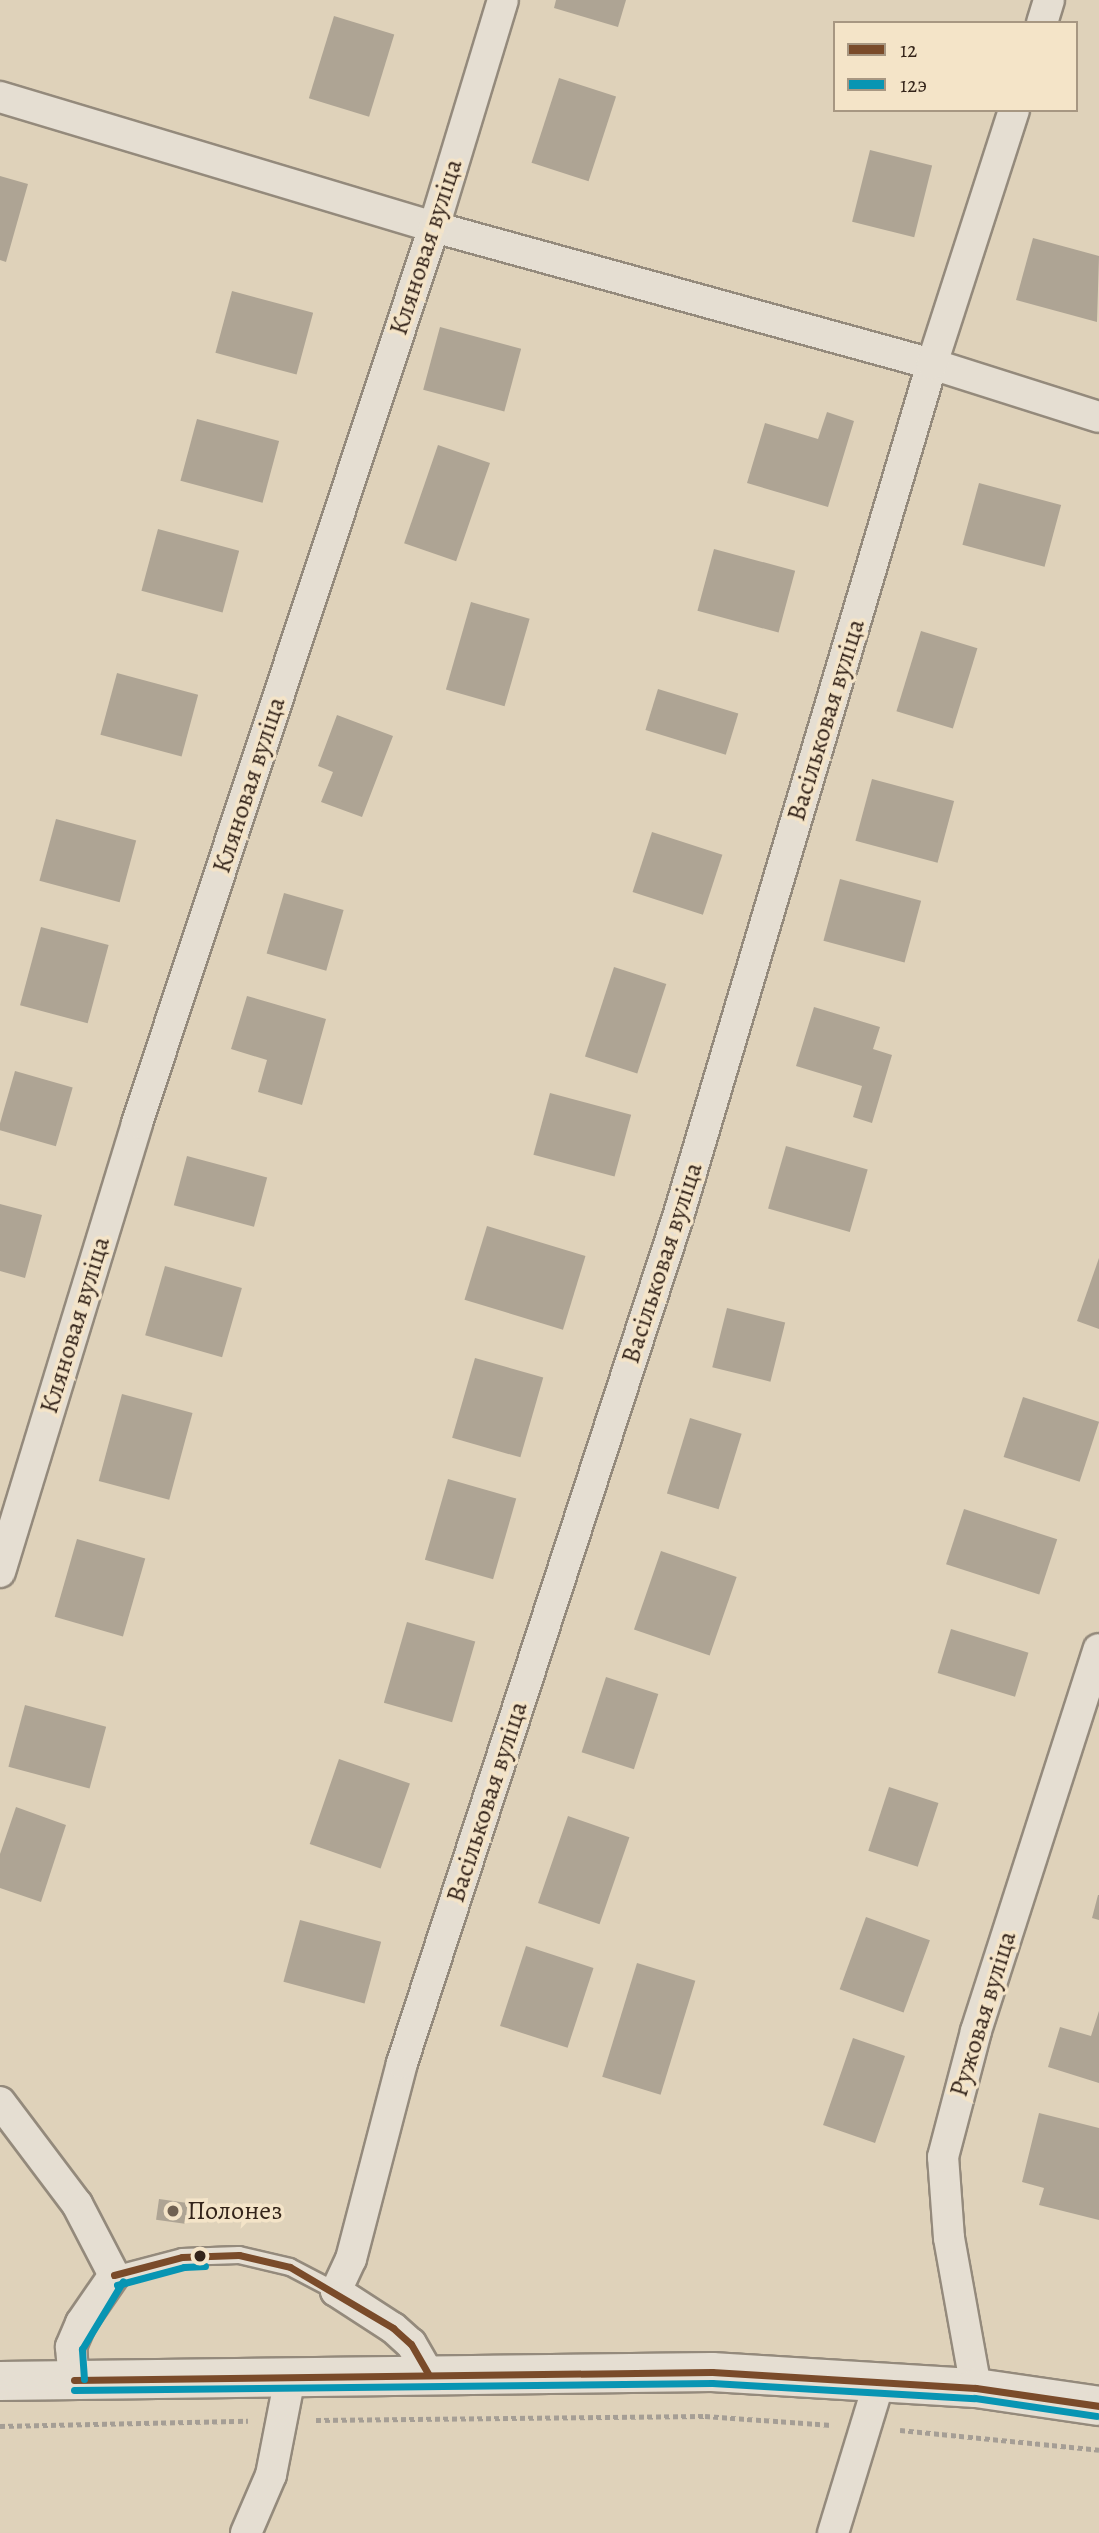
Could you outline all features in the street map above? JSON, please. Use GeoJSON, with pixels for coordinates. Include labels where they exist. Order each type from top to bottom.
{"type":"FeatureCollection","features":[{"type":"Feature","properties":{"kind":"main road"},"geometry":{"type":"LineString","coordinates":[[0,2381],[428,2373],[712,2372],[976,2388],[1099,2406]]}},
{"type":"Feature","properties":{"kind":"street","name":"Кляновая вуліца"},"geometry":{"type":"LineString","coordinates":[[0,1572],[141,1110],[434,228],[503,0]]}},
{"type":"Feature","properties":{"kind":"street"},"geometry":{"type":"LineString","coordinates":[[1043,21],[1049,0]]}},
{"type":"Feature","properties":{"kind":"street"},"geometry":{"type":"LineString","coordinates":[[0,97],[434,228],[932,364],[1099,417]]}},
{"type":"Feature","properties":{"kind":"street","name":"Васільковая вуліца"},"geometry":{"type":"LineString","coordinates":[[336,2291],[351,2259],[402,2063],[678,1217],[932,364],[1013,112]]}},
{"type":"Feature","properties":{"kind":"street","name":"Ружовая вуліца"},"geometry":{"type":"LineString","coordinates":[[976,2388],[949,2238],[943,2157],[976,2031],[1099,1649]]}},
{"type":"Feature","properties":{"kind":"street"},"geometry":{"type":"LineString","coordinates":[[0,2102],[77,2204],[114,2275],[81,2323],[71,2347],[74,2380]]}},
{"type":"Feature","properties":{"kind":"street"},"geometry":{"type":"LineString","coordinates":[[336,2291],[393,2328],[411,2344],[428,2373]]}},
{"type":"Feature","properties":{"kind":"street"},"geometry":{"type":"LineString","coordinates":[[246,2533],[271,2475],[290,2377]]}},
{"type":"Feature","properties":{"kind":"street"},"geometry":{"type":"LineString","coordinates":[[833,2533],[879,2383]]}},
{"type":"Feature","properties":{"kind":"lane"},"geometry":{"type":"LineString","coordinates":[[114,2275],[182,2257],[239,2255],[290,2267],[336,2291]]}},
{"type":"Feature","properties":{"kind":"path"},"geometry":{"type":"LineString","coordinates":[[0,2426],[705,2416],[866,2427],[1099,2450]]}},
{"type":"Feature","properties":{"kind":"building"},"geometry":{"type":"Polygon","coordinates":[[[556,0],[626,0],[618,27],[554,8],[556,0]]]}},
{"type":"Feature","properties":{"kind":"building"},"geometry":{"type":"Polygon","coordinates":[[[334,16],[394,34],[369,117],[309,98],[334,16]]]}},
{"type":"Feature","properties":{"kind":"building"},"geometry":{"type":"Polygon","coordinates":[[[559,78],[616,97],[589,181],[531,163],[559,78]]]}},
{"type":"Feature","properties":{"kind":"building"},"geometry":{"type":"Polygon","coordinates":[[[870,150],[932,165],[914,237],[852,222],[870,150]]]}},
{"type":"Feature","properties":{"kind":"building"},"geometry":{"type":"Polygon","coordinates":[[[0,176],[28,184],[6,262],[0,260],[0,176]]]}},
{"type":"Feature","properties":{"kind":"building"},"geometry":{"type":"Polygon","coordinates":[[[1033,238],[1099,256],[1097,322],[1016,300],[1033,238]]]}},
{"type":"Feature","properties":{"kind":"building"},"geometry":{"type":"Polygon","coordinates":[[[232,291],[313,313],[297,375],[215,353],[232,291]]]}},
{"type":"Feature","properties":{"kind":"building"},"geometry":{"type":"Polygon","coordinates":[[[440,327],[521,349],[504,412],[423,390],[440,327]]]}},
{"type":"Feature","properties":{"kind":"building"},"geometry":{"type":"Polygon","coordinates":[[[827,412],[854,421],[828,507],[747,483],[765,423],[818,439],[827,412]]]}},
{"type":"Feature","properties":{"kind":"building"},"geometry":{"type":"Polygon","coordinates":[[[197,419],[279,441],[263,503],[180,481],[197,419]]]}},
{"type":"Feature","properties":{"kind":"building"},"geometry":{"type":"Polygon","coordinates":[[[438,445],[490,463],[456,561],[404,543],[438,445]]]}},
{"type":"Feature","properties":{"kind":"building"},"geometry":{"type":"Polygon","coordinates":[[[979,483],[1061,505],[1045,567],[962,545],[979,483]]]}},
{"type":"Feature","properties":{"kind":"building"},"geometry":{"type":"Polygon","coordinates":[[[158,529],[239,551],[223,613],[141,591],[158,529]]]}},
{"type":"Feature","properties":{"kind":"building"},"geometry":{"type":"Polygon","coordinates":[[[714,549],[795,571],[779,633],[697,611],[714,549]]]}},
{"type":"Feature","properties":{"kind":"building"},"geometry":{"type":"Polygon","coordinates":[[[471,602],[530,619],[505,706],[446,689],[471,602]]]}},
{"type":"Feature","properties":{"kind":"building"},"geometry":{"type":"Polygon","coordinates":[[[921,631],[977,648],[953,729],[896,711],[921,631]]]}},
{"type":"Feature","properties":{"kind":"building"},"geometry":{"type":"Polygon","coordinates":[[[117,673],[198,695],[182,757],[100,735],[117,673]]]}},
{"type":"Feature","properties":{"kind":"building"},"geometry":{"type":"Polygon","coordinates":[[[658,689],[738,714],[726,755],[645,730],[658,689]]]}},
{"type":"Feature","properties":{"kind":"building"},"geometry":{"type":"Polygon","coordinates":[[[337,715],[393,736],[362,817],[321,802],[333,772],[318,766],[337,715]]]}},
{"type":"Feature","properties":{"kind":"building"},"geometry":{"type":"Polygon","coordinates":[[[872,779],[954,801],[938,863],[855,841],[872,779]]]}},
{"type":"Feature","properties":{"kind":"building"},"geometry":{"type":"Polygon","coordinates":[[[56,819],[136,840],[120,902],[39,881],[56,819]]]}},
{"type":"Feature","properties":{"kind":"building"},"geometry":{"type":"Polygon","coordinates":[[[652,832],[722,855],[703,915],[633,892],[652,832]]]}},
{"type":"Feature","properties":{"kind":"building"},"geometry":{"type":"Polygon","coordinates":[[[840,879],[921,901],[905,963],[823,941],[840,879]]]}},
{"type":"Feature","properties":{"kind":"building"},"geometry":{"type":"Polygon","coordinates":[[[284,893],[344,910],[326,971],[267,954],[284,893]]]}},
{"type":"Feature","properties":{"kind":"building"},"geometry":{"type":"Polygon","coordinates":[[[41,927],[109,945],[88,1023],[20,1005],[41,927]]]}},
{"type":"Feature","properties":{"kind":"building"},"geometry":{"type":"Polygon","coordinates":[[[614,967],[666,984],[637,1073],[585,1056],[614,967]]]}},
{"type":"Feature","properties":{"kind":"building"},"geometry":{"type":"Polygon","coordinates":[[[247,996],[326,1019],[302,1105],[258,1092],[267,1060],[231,1049],[247,996]]]}},
{"type":"Feature","properties":{"kind":"building"},"geometry":{"type":"Polygon","coordinates":[[[814,1007],[880,1027],[873,1049],[892,1055],[872,1123],[853,1117],[862,1086],[796,1066],[814,1007]]]}},
{"type":"Feature","properties":{"kind":"building"},"geometry":{"type":"Polygon","coordinates":[[[15,1071],[73,1088],[56,1146],[0,1130],[15,1071]]]}},
{"type":"Feature","properties":{"kind":"building"},"geometry":{"type":"Polygon","coordinates":[[[550,1093],[631,1115],[615,1177],[533,1155],[550,1093]]]}},
{"type":"Feature","properties":{"kind":"building"},"geometry":{"type":"Polygon","coordinates":[[[786,1146],[868,1169],[850,1232],[768,1208],[786,1146]]]}},
{"type":"Feature","properties":{"kind":"building"},"geometry":{"type":"Polygon","coordinates":[[[187,1156],[267,1177],[254,1227],[174,1205],[187,1156]]]}},
{"type":"Feature","properties":{"kind":"building"},"geometry":{"type":"Polygon","coordinates":[[[0,1204],[42,1215],[25,1278],[0,1271],[0,1204]]]}},
{"type":"Feature","properties":{"kind":"building"},"geometry":{"type":"Polygon","coordinates":[[[487,1226],[585,1256],[563,1330],[464,1300],[487,1226]]]}},
{"type":"Feature","properties":{"kind":"building"},"geometry":{"type":"Polygon","coordinates":[[[1099,1258],[1099,1329],[1077,1321],[1099,1258]]]}},
{"type":"Feature","properties":{"kind":"building"},"geometry":{"type":"Polygon","coordinates":[[[165,1266],[242,1288],[222,1357],[145,1335],[165,1266]]]}},
{"type":"Feature","properties":{"kind":"building"},"geometry":{"type":"Polygon","coordinates":[[[727,1308],[785,1323],[770,1382],[712,1367],[727,1308]]]}},
{"type":"Feature","properties":{"kind":"building"},"geometry":{"type":"Polygon","coordinates":[[[475,1358],[543,1378],[520,1457],[452,1438],[475,1358]]]}},
{"type":"Feature","properties":{"kind":"building"},"geometry":{"type":"Polygon","coordinates":[[[122,1394],[193,1413],[169,1500],[99,1481],[122,1394]]]}},
{"type":"Feature","properties":{"kind":"building"},"geometry":{"type":"Polygon","coordinates":[[[1023,1397],[1099,1422],[1080,1482],[1004,1457],[1023,1397]]]}},
{"type":"Feature","properties":{"kind":"building"},"geometry":{"type":"Polygon","coordinates":[[[690,1418],[742,1434],[719,1509],[667,1494],[690,1418]]]}},
{"type":"Feature","properties":{"kind":"building"},"geometry":{"type":"Polygon","coordinates":[[[448,1479],[516,1499],[493,1579],[425,1560],[448,1479]]]}},
{"type":"Feature","properties":{"kind":"building"},"geometry":{"type":"Polygon","coordinates":[[[964,1509],[1057,1539],[1039,1594],[946,1564],[964,1509]]]}},
{"type":"Feature","properties":{"kind":"building"},"geometry":{"type":"Polygon","coordinates":[[[77,1539],[145,1559],[123,1636],[55,1617],[77,1539]]]}},
{"type":"Feature","properties":{"kind":"building"},"geometry":{"type":"Polygon","coordinates":[[[661,1551],[737,1577],[710,1656],[634,1629],[661,1551]]]}},
{"type":"Feature","properties":{"kind":"building"},"geometry":{"type":"Polygon","coordinates":[[[407,1622],[475,1642],[452,1722],[384,1703],[407,1622]]]}},
{"type":"Feature","properties":{"kind":"building"},"geometry":{"type":"Polygon","coordinates":[[[951,1629],[1028,1653],[1015,1697],[938,1673],[951,1629]]]}},
{"type":"Feature","properties":{"kind":"building"},"geometry":{"type":"Polygon","coordinates":[[[606,1677],[658,1694],[634,1769],[582,1752],[606,1677]]]}},
{"type":"Feature","properties":{"kind":"building"},"geometry":{"type":"Polygon","coordinates":[[[25,1705],[106,1727],[90,1789],[8,1767],[25,1705]]]}},
{"type":"Feature","properties":{"kind":"building"},"geometry":{"type":"Polygon","coordinates":[[[339,1759],[410,1783],[381,1869],[310,1844],[339,1759]]]}},
{"type":"Feature","properties":{"kind":"building"},"geometry":{"type":"Polygon","coordinates":[[[889,1787],[938,1803],[918,1867],[868,1851],[889,1787]]]}},
{"type":"Feature","properties":{"kind":"building"},"geometry":{"type":"Polygon","coordinates":[[[16,1807],[66,1825],[41,1902],[0,1888],[0,1854],[16,1807]]]}},
{"type":"Feature","properties":{"kind":"building"},"geometry":{"type":"Polygon","coordinates":[[[568,1816],[629,1837],[600,1924],[538,1903],[568,1816]]]}},
{"type":"Feature","properties":{"kind":"building"},"geometry":{"type":"Polygon","coordinates":[[[1099,1895],[1099,1920],[1092,1918],[1099,1895]]]}},
{"type":"Feature","properties":{"kind":"building"},"geometry":{"type":"Polygon","coordinates":[[[866,1917],[930,1940],[904,2013],[840,1989],[866,1917]]]}},
{"type":"Feature","properties":{"kind":"building"},"geometry":{"type":"Polygon","coordinates":[[[300,1920],[381,1942],[365,2004],[283,1982],[300,1920]]]}},
{"type":"Feature","properties":{"kind":"building"},"geometry":{"type":"Polygon","coordinates":[[[526,1946],[594,1968],[568,2048],[500,2026],[526,1946]]]}},
{"type":"Feature","properties":{"kind":"building"},"geometry":{"type":"Polygon","coordinates":[[[637,1963],[695,1981],[661,2095],[602,2077],[637,1963]]]}},
{"type":"Feature","properties":{"kind":"building"},"geometry":{"type":"Polygon","coordinates":[[[1099,2011],[1099,2083],[1048,2067],[1060,2027],[1091,2036],[1099,2011]]]}},
{"type":"Feature","properties":{"kind":"building"},"geometry":{"type":"Polygon","coordinates":[[[853,2038],[905,2056],[875,2143],[823,2125],[853,2038]]]}},
{"type":"Feature","properties":{"kind":"building"},"geometry":{"type":"Polygon","coordinates":[[[1039,2113],[1099,2128],[1099,2220],[1039,2205],[1044,2188],[1022,2182],[1039,2113]]]}},
{"type":"Feature","properties":{"kind":"building","name":"Полонез"},"geometry":{"type":"Polygon","coordinates":[[[159,2199],[188,2203],[185,2224],[156,2220],[159,2199]]]}},
{"type":"Feature","properties":{"kind":"transit line","name":"12"},"geometry":{"type":"LineString","coordinates":[[114,2275],[182,2257],[239,2255],[290,2267],[393,2328],[411,2344],[428,2373]]}},
{"type":"Feature","properties":{"kind":"transit line","name":"12э"},"geometry":{"type":"LineString","coordinates":[[117,2285],[184,2267],[205,2266]]}},
{"type":"Feature","properties":{"kind":"transit line","name":"12э"},"geometry":{"type":"LineString","coordinates":[[84,2379],[82,2349],[123,2281]]}},
{"type":"Feature","properties":{"kind":"transit line","name":"12"},"geometry":{"type":"LineString","coordinates":[[74,2380],[712,2372],[976,2388],[1099,2406]]}},
{"type":"Feature","properties":{"kind":"transit line","name":"12э"},"geometry":{"type":"LineString","coordinates":[[74,2390],[712,2383],[975,2398],[1097,2416]]}},
{"type":"Feature","properties":{"kind":"place","name":"Полонез"},"geometry":{"type":"Point","coordinates":[173,2211]}}]}
